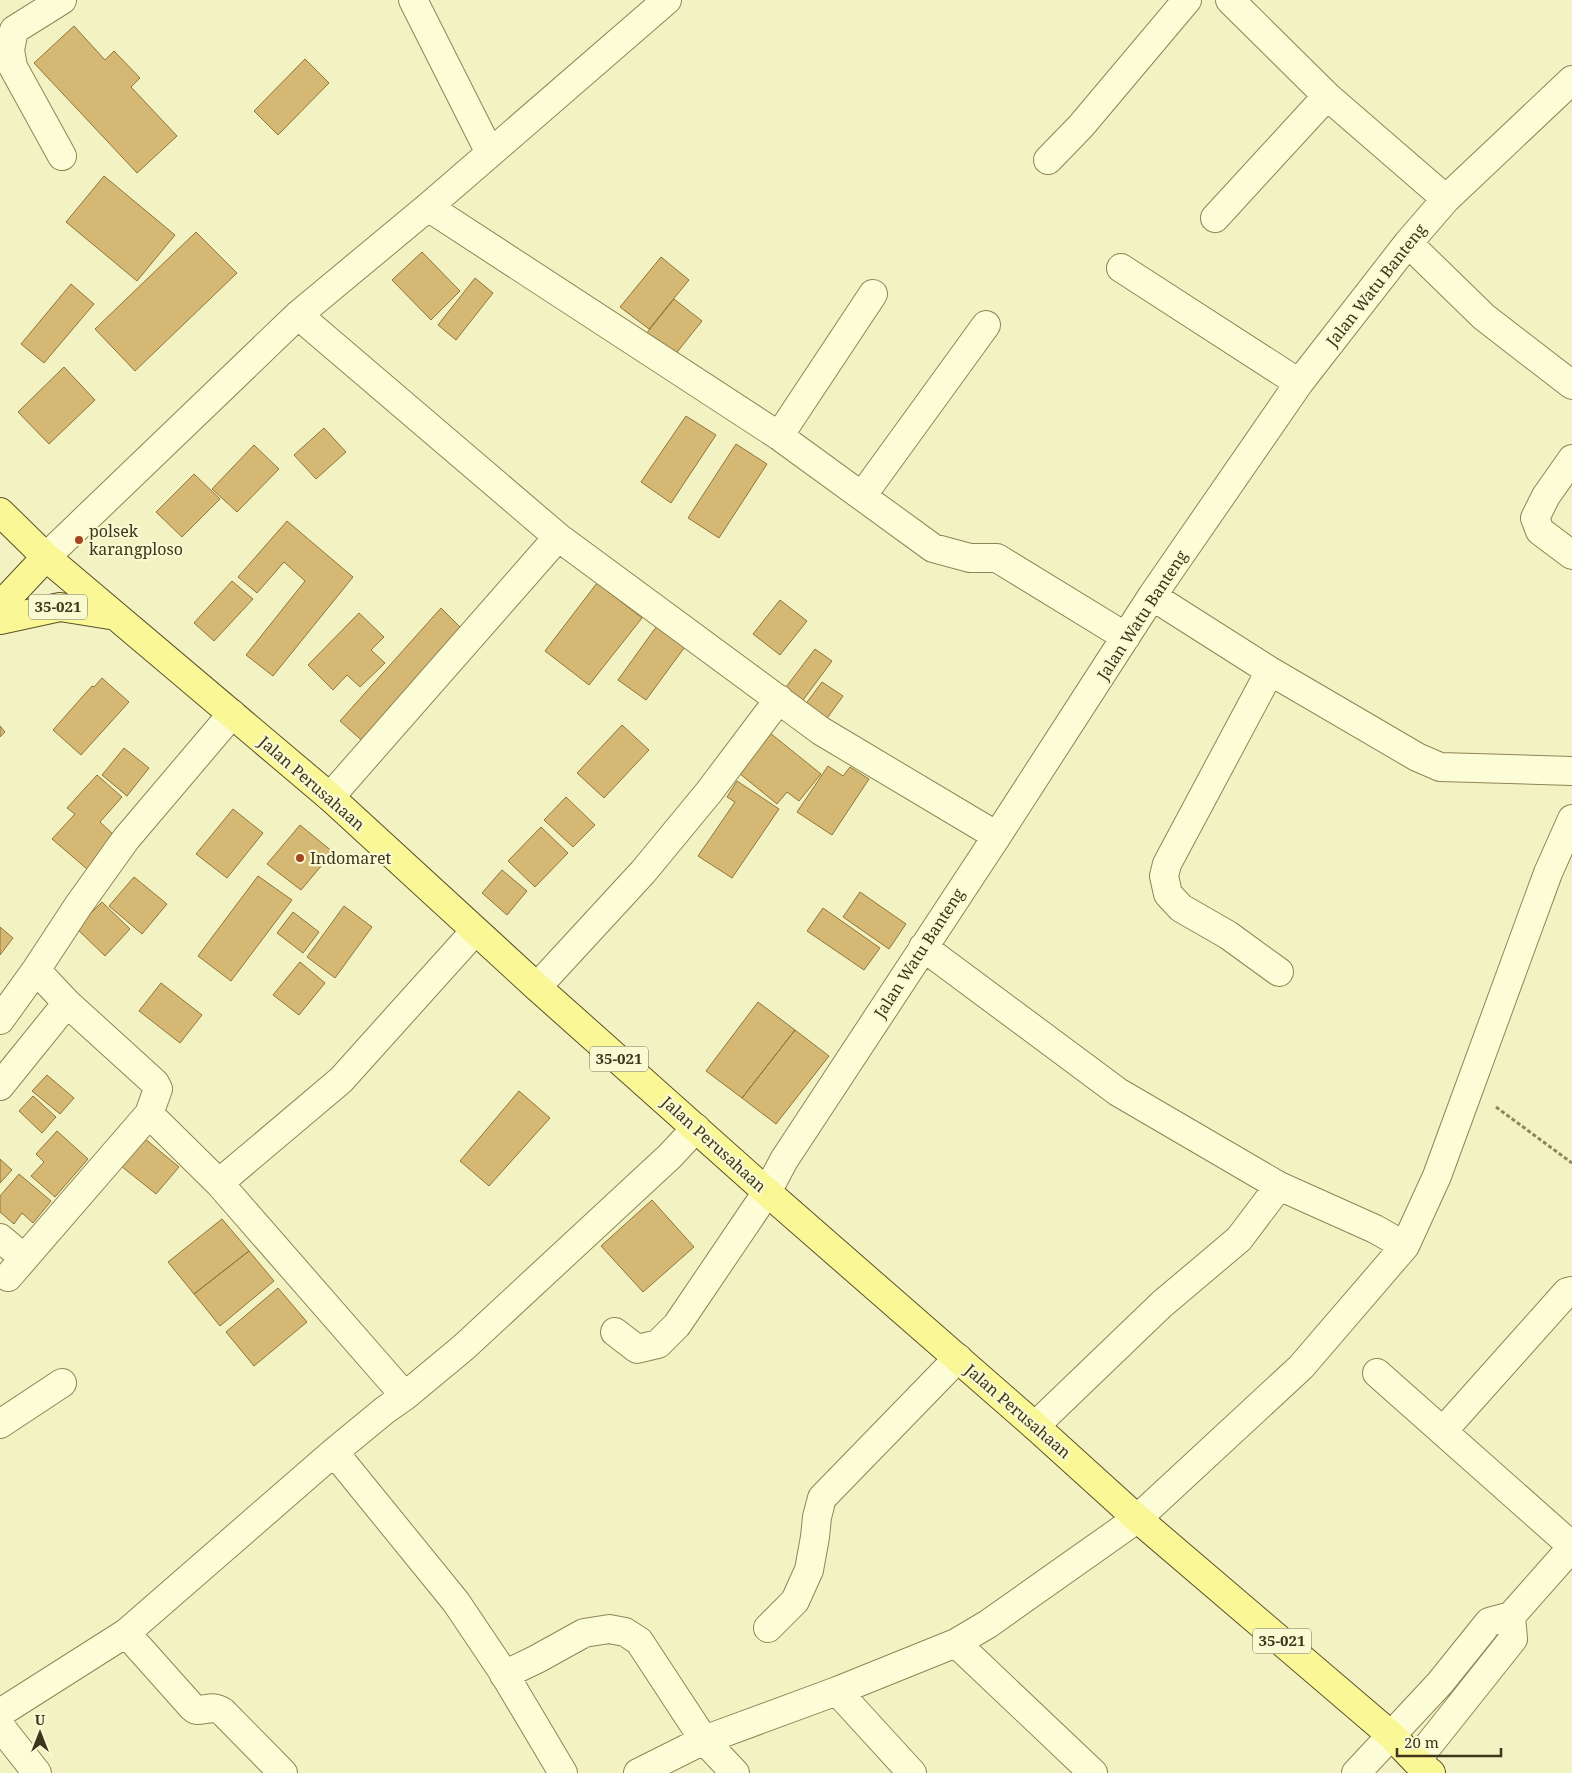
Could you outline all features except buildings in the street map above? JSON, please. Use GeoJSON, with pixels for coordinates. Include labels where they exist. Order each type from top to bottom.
{"type":"FeatureCollection","features":[{"type":"Feature","properties":{"kind":"main road","name":"Jalan Perusahaan"},"geometry":{"type":"LineString","coordinates":[[0,512],[46,557],[330,797],[475,931],[767,1192],[1130,1511],[1392,1736],[1424,1767]]}},
{"type":"Feature","properties":{"kind":"main road","name":"35-021"},"geometry":{"type":"LineString","coordinates":[[0,606],[46,557]]}},
{"type":"Feature","properties":{"kind":"main road","name":"35-021"},"geometry":{"type":"LineString","coordinates":[[0,620],[60,607],[117,617]]}},
{"type":"Feature","properties":{"kind":"street"},"geometry":{"type":"LineString","coordinates":[[62,0],[14,30],[10,50],[13,67],[62,156]]}},
{"type":"Feature","properties":{"kind":"street"},"geometry":{"type":"LineString","coordinates":[[414,0],[490,153]]}},
{"type":"Feature","properties":{"kind":"street"},"geometry":{"type":"LineString","coordinates":[[46,557],[298,315],[428,207],[666,0]]}},
{"type":"Feature","properties":{"kind":"street"},"geometry":{"type":"LineString","coordinates":[[1048,160],[1080,126],[1186,0]]}},
{"type":"Feature","properties":{"kind":"street"},"geometry":{"type":"LineString","coordinates":[[1230,0],[1327,96],[1446,199]]}},
{"type":"Feature","properties":{"kind":"street","name":"Jalan Watu Banteng"},"geometry":{"type":"LineString","coordinates":[[615,1332],[637,1348],[658,1344],[677,1325],[767,1192],[784,1160],[1152,596],[1299,383],[1408,243],[1446,199],[1572,80]]}},
{"type":"Feature","properties":{"kind":"street"},"geometry":{"type":"LineString","coordinates":[[1215,218],[1327,96]]}},
{"type":"Feature","properties":{"kind":"street"},"geometry":{"type":"LineString","coordinates":[[428,207],[779,436],[932,548],[970,558],[997,558],[1126,637]]}},
{"type":"Feature","properties":{"kind":"street"},"geometry":{"type":"LineString","coordinates":[[1408,243],[1484,317],[1572,384]]}},
{"type":"Feature","properties":{"kind":"street"},"geometry":{"type":"LineString","coordinates":[[1121,268],[1299,383]]}},
{"type":"Feature","properties":{"kind":"street"},"geometry":{"type":"LineString","coordinates":[[779,436],[873,294]]}},
{"type":"Feature","properties":{"kind":"street"},"geometry":{"type":"LineString","coordinates":[[298,315],[558,537],[821,730],[997,836]]}},
{"type":"Feature","properties":{"kind":"street"},"geometry":{"type":"LineString","coordinates":[[862,496],[986,325]]}},
{"type":"Feature","properties":{"kind":"street"},"geometry":{"type":"LineString","coordinates":[[1572,459],[1546,496],[1535,518],[1540,531],[1572,555]]}},
{"type":"Feature","properties":{"kind":"street"},"geometry":{"type":"LineString","coordinates":[[330,797],[558,537]]}},
{"type":"Feature","properties":{"kind":"street"},"geometry":{"type":"LineString","coordinates":[[1152,596],[1270,671],[1381,734],[1417,757],[1440,767],[1572,771]]}},
{"type":"Feature","properties":{"kind":"street"},"geometry":{"type":"LineString","coordinates":[[1270,671],[1167,864],[1164,876],[1168,894],[1181,908],[1228,935],[1279,972]]}},
{"type":"Feature","properties":{"kind":"street"},"geometry":{"type":"LineString","coordinates":[[537,987],[643,872],[709,792],[779,699]]}},
{"type":"Feature","properties":{"kind":"street"},"geometry":{"type":"LineString","coordinates":[[0,1020],[126,839],[232,714]]}},
{"type":"Feature","properties":{"kind":"street"},"geometry":{"type":"LineString","coordinates":[[638,1773],[704,1740],[837,1691],[956,1643],[988,1624],[1130,1511],[1301,1367],[1437,1176],[1548,873],[1572,819]]}},
{"type":"Feature","properties":{"kind":"street"},"geometry":{"type":"LineString","coordinates":[[219,1183],[341,1080],[475,931]]}},
{"type":"Feature","properties":{"kind":"street"},"geometry":{"type":"LineString","coordinates":[[923,947],[1118,1092],[1279,1186],[1392,1238]]}},
{"type":"Feature","properties":{"kind":"street"},"geometry":{"type":"LineString","coordinates":[[0,1238],[16,1267],[149,1114],[158,1089],[155,1083],[67,1003],[36,970]]}},
{"type":"Feature","properties":{"kind":"street"},"geometry":{"type":"LineString","coordinates":[[0,1086],[67,1003]]}},
{"type":"Feature","properties":{"kind":"street"},"geometry":{"type":"LineString","coordinates":[[149,1114],[219,1183],[405,1396]]}},
{"type":"Feature","properties":{"kind":"street"},"geometry":{"type":"LineString","coordinates":[[0,1713],[126,1633],[334,1452],[464,1347],[670,1156],[696,1128]]}},
{"type":"Feature","properties":{"kind":"street"},"geometry":{"type":"LineString","coordinates":[[1035,1426],[1162,1304],[1240,1239],[1279,1186]]}},
{"type":"Feature","properties":{"kind":"street"},"geometry":{"type":"LineString","coordinates":[[1443,1431],[1566,1292],[1572,1291]]}},
{"type":"Feature","properties":{"kind":"street"},"geometry":{"type":"LineString","coordinates":[[768,1628],[795,1601],[809,1570],[817,1517],[822,1498],[958,1358]]}},
{"type":"Feature","properties":{"kind":"street"},"geometry":{"type":"LineString","coordinates":[[1356,1773],[1440,1684],[1488,1622],[1512,1616],[1572,1547],[1377,1373]]}},
{"type":"Feature","properties":{"kind":"street"},"geometry":{"type":"LineString","coordinates":[[0,1424],[62,1383]]}},
{"type":"Feature","properties":{"kind":"street"},"geometry":{"type":"LineString","coordinates":[[334,1452],[456,1602],[504,1675],[563,1773]]}},
{"type":"Feature","properties":{"kind":"street"},"geometry":{"type":"LineString","coordinates":[[1424,1767],[1513,1639],[1512,1616]]}},
{"type":"Feature","properties":{"kind":"street"},"geometry":{"type":"LineString","coordinates":[[504,1675],[584,1633],[609,1629],[625,1632],[639,1641],[704,1740],[735,1773]]}},
{"type":"Feature","properties":{"kind":"street"},"geometry":{"type":"LineString","coordinates":[[126,1633],[192,1707],[196,1710],[211,1707],[218,1708],[283,1773]]}},
{"type":"Feature","properties":{"kind":"street"},"geometry":{"type":"LineString","coordinates":[[956,1643],[1093,1773]]}},
{"type":"Feature","properties":{"kind":"street"},"geometry":{"type":"LineString","coordinates":[[837,1691],[912,1773]]}},
{"type":"Feature","properties":{"kind":"street"},"geometry":{"type":"LineString","coordinates":[[0,1726],[37,1773]]}},
{"type":"Feature","properties":{"kind":"path"},"geometry":{"type":"LineString","coordinates":[[1470,1087],[1572,1163]]}},
{"type":"Feature","properties":{"kind":"place","name":"polsek karangploso"},"geometry":{"type":"Point","coordinates":[79,540]}},
{"type":"Feature","properties":{"kind":"place","name":"Indomaret"},"geometry":{"type":"Point","coordinates":[300,858]}}]}
